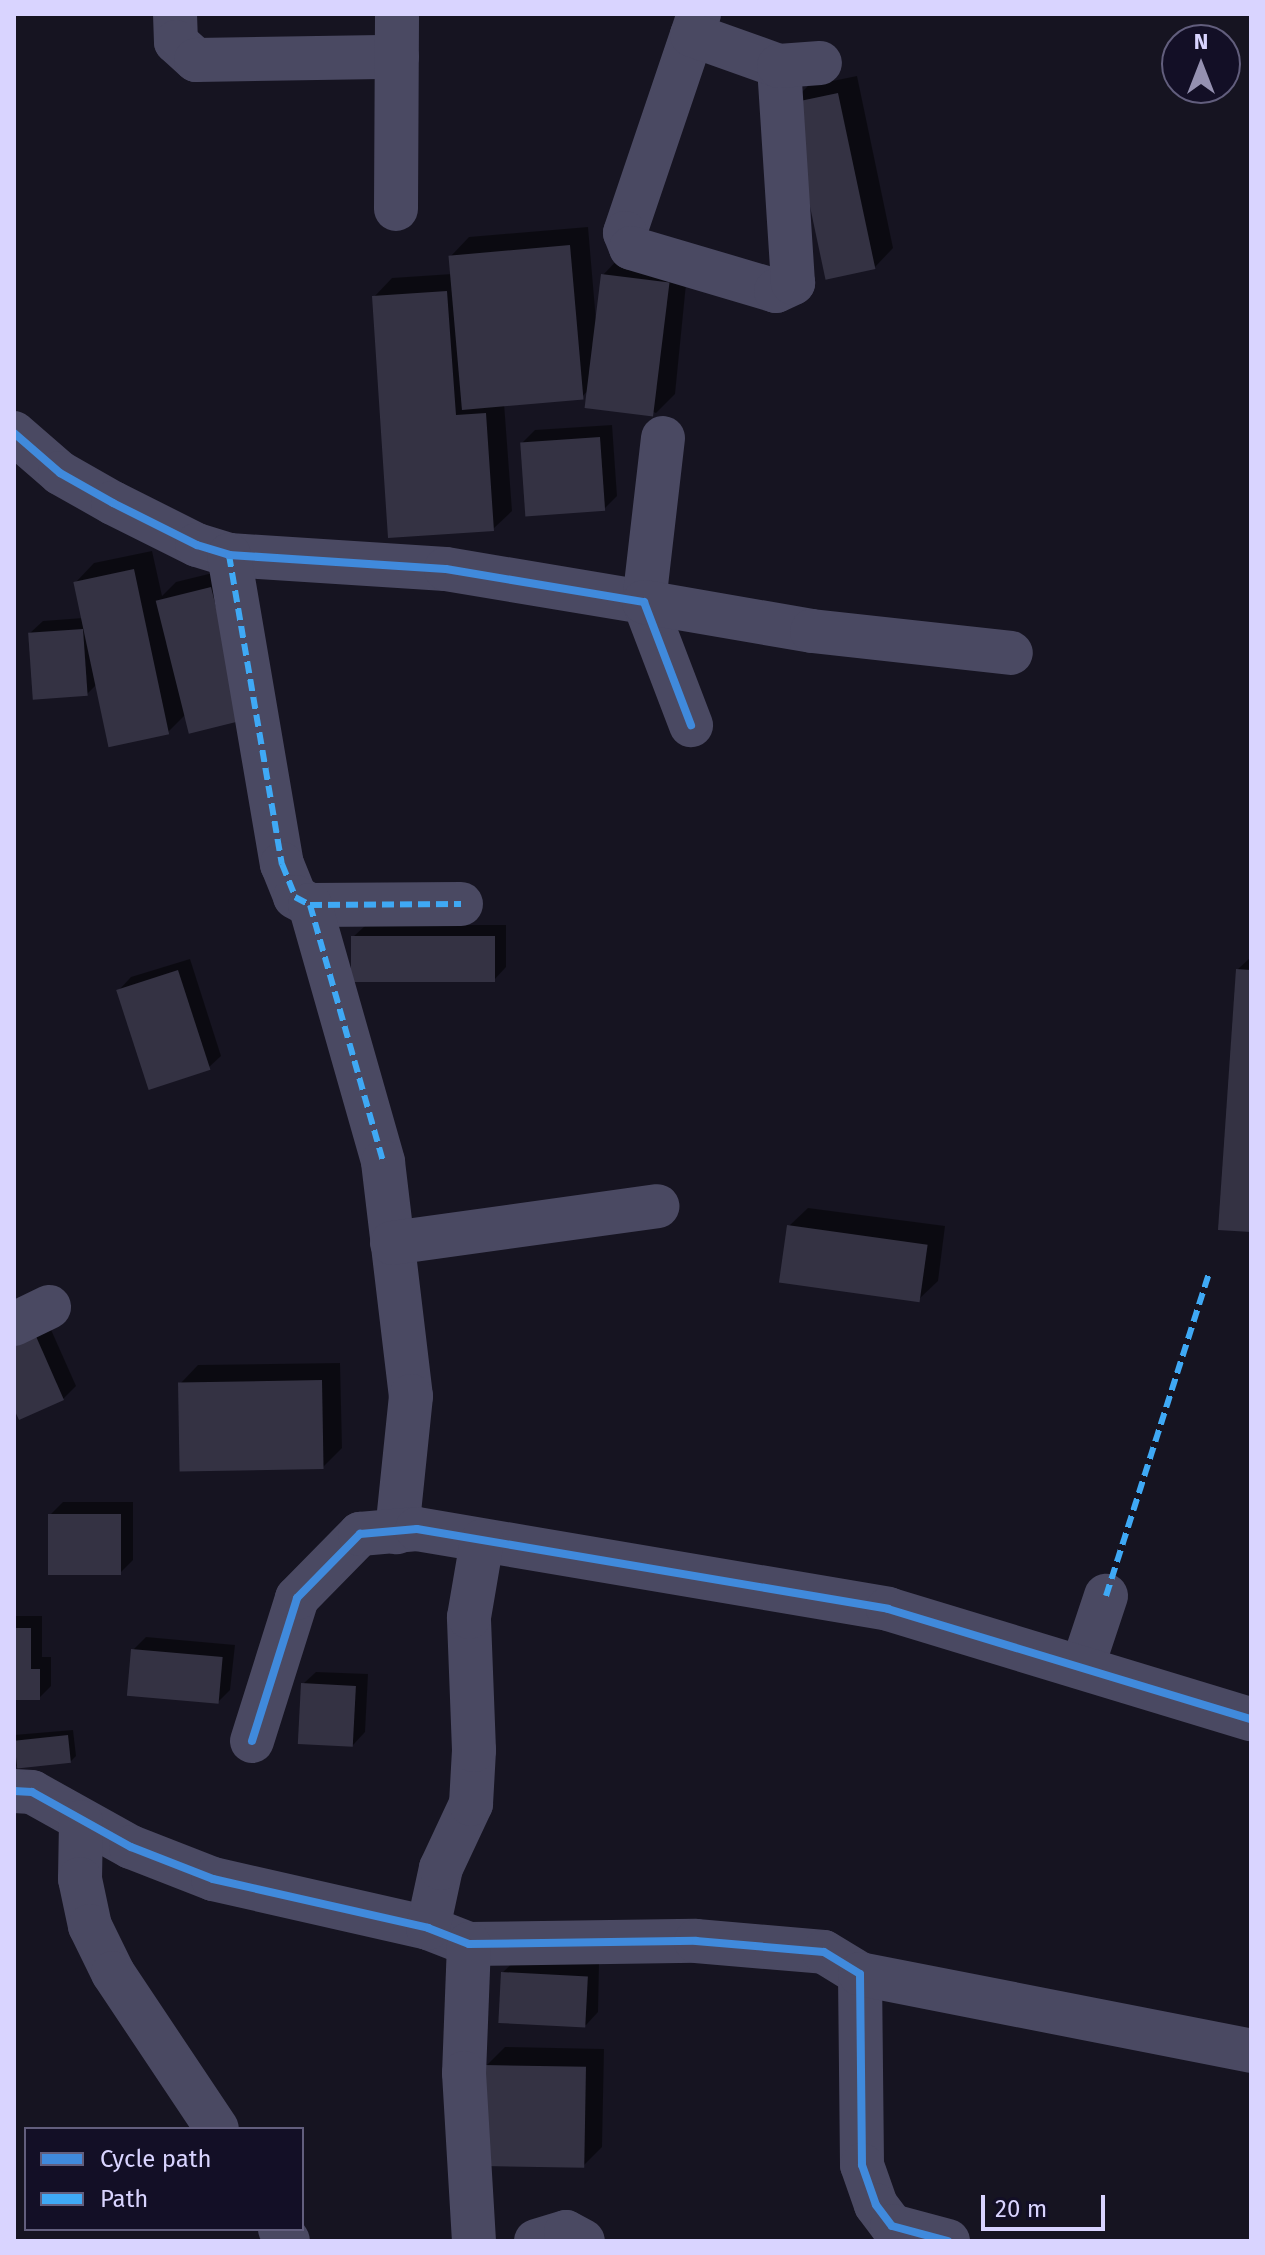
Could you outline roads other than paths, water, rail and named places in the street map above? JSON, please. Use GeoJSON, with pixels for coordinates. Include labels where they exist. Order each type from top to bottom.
{"type":"FeatureCollection","features":[{"type":"Feature","properties":{"kind":"street"},"geometry":{"type":"LineString","coordinates":[[175,14],[176,42],[196,60],[397,57]]}},
{"type":"Feature","properties":{"kind":"street"},"geometry":{"type":"LineString","coordinates":[[396,209],[397,14]]}},
{"type":"Feature","properties":{"kind":"street"},"geometry":{"type":"LineString","coordinates":[[696,24],[799,64],[795,276],[776,291],[626,242],[696,24]]}},
{"type":"Feature","properties":{"kind":"street"},"geometry":{"type":"LineString","coordinates":[[14,433],[60,473],[197,545],[229,555],[446,569],[812,631],[1011,653]]}},
{"type":"Feature","properties":{"kind":"street"},"geometry":{"type":"LineString","coordinates":[[663,438],[644,602],[691,725]]}},
{"type":"Feature","properties":{"kind":"street"},"geometry":{"type":"LineString","coordinates":[[229,555],[282,864],[295,897],[310,905],[461,904]]}},
{"type":"Feature","properties":{"kind":"street"},"geometry":{"type":"LineString","coordinates":[[310,905],[383,1162],[411,1396],[397,1532]]}},
{"type":"Feature","properties":{"kind":"street"},"geometry":{"type":"LineString","coordinates":[[392,1243],[657,1206]]}},
{"type":"Feature","properties":{"kind":"street"},"geometry":{"type":"LineString","coordinates":[[252,1741],[297,1598],[360,1534],[417,1529],[888,1609],[1083,1665],[1251,1719]]}},
{"type":"Feature","properties":{"kind":"street"},"geometry":{"type":"LineString","coordinates":[[428,1928],[441,1868],[471,1804],[474,1750],[469,1617],[482,1541]]}},
{"type":"Feature","properties":{"kind":"street"},"geometry":{"type":"LineString","coordinates":[[1083,1665],[1106,1596]]}},
{"type":"Feature","properties":{"kind":"street"},"geometry":{"type":"LineString","coordinates":[[14,1791],[32,1792],[81,1822],[213,1879],[428,1928],[469,1944],[791,1945],[824,1952],[860,1974],[1251,2051]]}},
{"type":"Feature","properties":{"kind":"street"},"geometry":{"type":"LineString","coordinates":[[81,1822],[80,1879],[90,1926],[113,1973],[216,2127]]}},
{"type":"Feature","properties":{"kind":"street"},"geometry":{"type":"LineString","coordinates":[[469,1944],[464,2073],[474,2241]]}},
{"type":"Feature","properties":{"kind":"street"},"geometry":{"type":"LineString","coordinates":[[860,1974],[862,2165],[876,2205],[892,2226],[948,2241]]}},
{"type":"Feature","properties":{"kind":"street"},"geometry":{"type":"LineString","coordinates":[[536,2241],[566,2232],[583,2241]]}}]}
